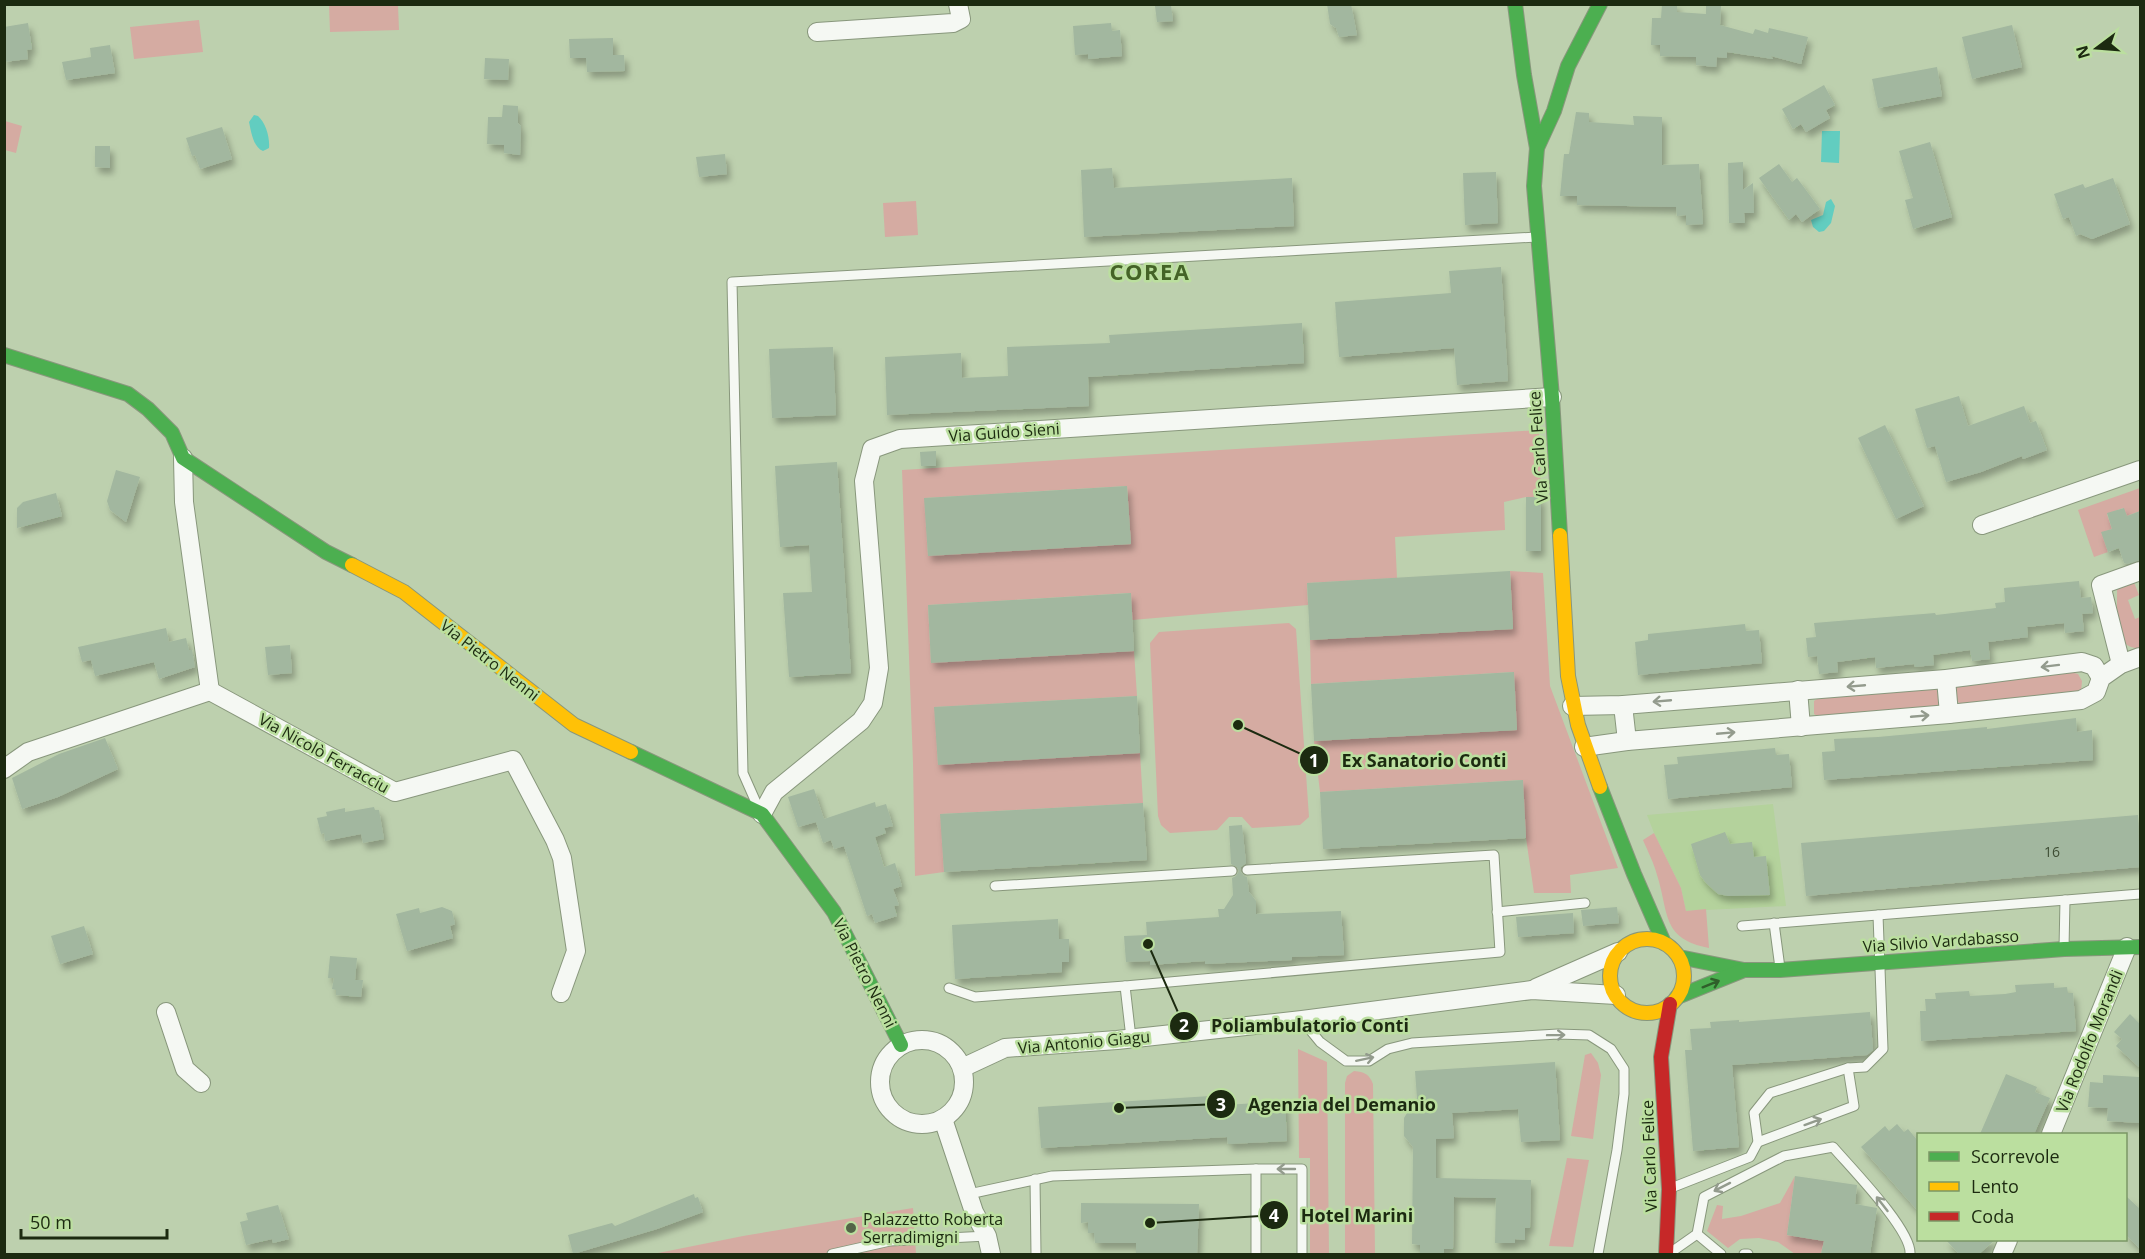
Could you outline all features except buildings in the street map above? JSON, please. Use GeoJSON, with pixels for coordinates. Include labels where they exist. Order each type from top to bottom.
{"type":"FeatureCollection","features":[{"type":"Feature","properties":{"kind":"main road"},"geometry":{"type":"LineString","coordinates":[[1515,4],[1524,75],[1537,148]]}},
{"type":"Feature","properties":{"kind":"main road","name":"Via Carlo Felice"},"geometry":{"type":"LineString","coordinates":[[1600,4],[1568,66],[1554,111],[1537,148],[1534,186],[1552,397],[1568,676],[1572,706],[1584,747],[1639,890],[1664,943]]}},
{"type":"Feature","properties":{"kind":"main road"},"geometry":{"type":"LineString","coordinates":[[4,354],[128,394],[148,409],[172,433],[183,459]]}},
{"type":"Feature","properties":{"kind":"main road","name":"Via Pietro Nenni"},"geometry":{"type":"LineString","coordinates":[[183,459],[326,552],[404,592],[574,725],[762,814],[834,912],[901,1045]]}},
{"type":"Feature","properties":{"kind":"main road","name":"Via Carlo Felice"},"geometry":{"type":"LineString","coordinates":[[1636,910],[1639,890]]}},
{"type":"Feature","properties":{"kind":"main road"},"geometry":{"type":"LineString","coordinates":[[1653,939],[1664,943],[1679,957],[1684,978],[1682,988],[1673,1001],[1661,1010],[1640,1012],[1622,1003],[1612,985],[1610,974],[1612,962],[1627,942],[1653,939]]}},
{"type":"Feature","properties":{"kind":"main road","name":"Via Silvio Vardabasso"},"geometry":{"type":"LineString","coordinates":[[1679,957],[1744,970],[1780,970],[2064,949],[2134,947]]}},
{"type":"Feature","properties":{"kind":"main road","name":"Via Silvio Vardabasso"},"geometry":{"type":"LineString","coordinates":[[1673,1001],[1744,970]]}},
{"type":"Feature","properties":{"kind":"main road","name":"Via Carlo Felice"},"geometry":{"type":"LineString","coordinates":[[1667,1254],[1669,1189],[1661,1056],[1673,1001]]}},
{"type":"Feature","properties":{"kind":"main road","name":"Via Carlo Felice"},"geometry":{"type":"LineString","coordinates":[[1640,1012],[1661,1056]]}},
{"type":"Feature","properties":{"kind":"street"},"geometry":{"type":"LineString","coordinates":[[816,32],[953,23],[961,19],[958,4]]}},
{"type":"Feature","properties":{"kind":"street","name":"Via Guido Sieni"},"geometry":{"type":"LineString","coordinates":[[762,814],[774,792],[861,721],[873,704],[879,668],[864,481],[872,449],[900,439],[1552,397]]}},
{"type":"Feature","properties":{"kind":"street"},"geometry":{"type":"LineString","coordinates":[[4,769],[28,752],[210,691],[184,502],[183,459]]}},
{"type":"Feature","properties":{"kind":"street"},"geometry":{"type":"LineString","coordinates":[[1982,525],[2140,471]]}},
{"type":"Feature","properties":{"kind":"street"},"geometry":{"type":"LineString","coordinates":[[2121,664],[2101,585],[2140,571]]}},
{"type":"Feature","properties":{"kind":"street"},"geometry":{"type":"LineString","coordinates":[[1584,747],[1627,741],[1949,714],[2081,700],[2096,692],[2101,678],[2121,664],[2140,657]]}},
{"type":"Feature","properties":{"kind":"street"},"geometry":{"type":"LineString","coordinates":[[1572,706],[1623,705],[1946,679],[2082,663],[2094,666],[2101,678]]}},
{"type":"Feature","properties":{"kind":"street"},"geometry":{"type":"LineString","coordinates":[[1946,679],[1949,714]]}},
{"type":"Feature","properties":{"kind":"street"},"geometry":{"type":"LineString","coordinates":[[1798,690],[1801,727]]}},
{"type":"Feature","properties":{"kind":"street","name":"Via Nicolò Ferracciu"},"geometry":{"type":"LineString","coordinates":[[210,691],[395,792],[513,759],[562,858],[576,951],[561,993]]}},
{"type":"Feature","properties":{"kind":"street"},"geometry":{"type":"LineString","coordinates":[[1623,705],[1627,741]]}},
{"type":"Feature","properties":{"kind":"street","name":"Via Antonio Giagu"},"geometry":{"type":"LineString","coordinates":[[1532,990],[1627,942]]}},
{"type":"Feature","properties":{"kind":"street","name":"Via Rodolfo Morandi"},"geometry":{"type":"LineString","coordinates":[[2051,1133],[2134,947]]}},
{"type":"Feature","properties":{"kind":"street","name":"Via Antonio Giagu"},"geometry":{"type":"LineString","coordinates":[[962,1068],[1005,1048],[1131,1038],[1302,1020],[1532,990],[1616,995]]}},
{"type":"Feature","properties":{"kind":"street"},"geometry":{"type":"LineString","coordinates":[[166,1012],[184,1069],[201,1083]]}},
{"type":"Feature","properties":{"kind":"street"},"geometry":{"type":"LineString","coordinates":[[924,1039],[937,1042],[952,1052],[962,1068],[965,1079],[960,1102],[953,1112],[931,1124],[918,1125],[906,1122],[886,1105],[881,1093],[881,1072],[890,1054],[912,1040],[924,1039]]}},
{"type":"Feature","properties":{"kind":"street"},"geometry":{"type":"LineString","coordinates":[[943,1119],[974,1212],[987,1236],[990,1254]]}},
{"type":"Feature","properties":{"kind":"lane"},"geometry":{"type":"LineString","coordinates":[[762,814],[743,773],[732,282],[1538,237]]}},
{"type":"Feature","properties":{"kind":"lane"},"geometry":{"type":"LineString","coordinates":[[949,988],[975,997],[1125,986],[1500,952],[1494,855],[1247,870]]}},
{"type":"Feature","properties":{"kind":"lane"},"geometry":{"type":"LineString","coordinates":[[995,886],[1232,871]]}},
{"type":"Feature","properties":{"kind":"lane"},"geometry":{"type":"LineString","coordinates":[[1742,926],[2140,894]]}},
{"type":"Feature","properties":{"kind":"lane"},"geometry":{"type":"LineString","coordinates":[[2064,949],[2066,900]]}},
{"type":"Feature","properties":{"kind":"lane"},"geometry":{"type":"LineString","coordinates":[[1497,912],[1586,903]]}},
{"type":"Feature","properties":{"kind":"lane"},"geometry":{"type":"LineString","coordinates":[[1669,1189],[1750,1157],[1758,1142],[1754,1113],[1770,1093],[1848,1068],[1866,1067],[1883,1049],[1878,915]]}},
{"type":"Feature","properties":{"kind":"lane"},"geometry":{"type":"LineString","coordinates":[[1774,923],[1780,970]]}},
{"type":"Feature","properties":{"kind":"lane"},"geometry":{"type":"LineString","coordinates":[[1125,986],[1131,1038]]}},
{"type":"Feature","properties":{"kind":"lane"},"geometry":{"type":"LineString","coordinates":[[1302,1020],[1320,1042],[1347,1061],[1369,1060],[1388,1049],[1412,1043],[1558,1034],[1589,1035],[1611,1049],[1624,1069],[1624,1094],[1617,1150],[1598,1254]]}},
{"type":"Feature","properties":{"kind":"lane"},"geometry":{"type":"LineString","coordinates":[[1758,1142],[1854,1106],[1848,1068]]}},
{"type":"Feature","properties":{"kind":"lane"},"geometry":{"type":"LineString","coordinates":[[1667,1254],[1697,1234],[1704,1197],[1784,1156],[1833,1147],[1881,1201],[1900,1229],[1911,1250],[1910,1254]]}},
{"type":"Feature","properties":{"kind":"lane"},"geometry":{"type":"LineString","coordinates":[[1256,1169],[1256,1254]]}},
{"type":"Feature","properties":{"kind":"lane"},"geometry":{"type":"LineString","coordinates":[[969,1194],[1052,1176],[1302,1169],[1302,1254]]}},
{"type":"Feature","properties":{"kind":"lane"},"geometry":{"type":"LineString","coordinates":[[1035,1179],[1036,1254]]}},
{"type":"Feature","properties":{"kind":"lane"},"geometry":{"type":"LineString","coordinates":[[1697,1234],[1721,1254]]}},
{"type":"Feature","properties":{"kind":"lane"},"geometry":{"type":"LineString","coordinates":[[832,1254],[890,1241],[987,1236]]}},
{"type":"Feature","properties":{"kind":"shaded area"},"geometry":{"type":"Polygon","coordinates":[[[329,5],[398,5],[399,30],[330,32],[329,5]]]}},
{"type":"Feature","properties":{"kind":"shaded area"},"geometry":{"type":"Polygon","coordinates":[[[199,20],[203,52],[134,59],[130,27],[199,20]]]}},
{"type":"Feature","properties":{"kind":"shaded area"},"geometry":{"type":"Polygon","coordinates":[[[5,121],[22,126],[16,153],[5,150],[5,121]]]}},
{"type":"Feature","properties":{"kind":"shaded area"},"geometry":{"type":"Polygon","coordinates":[[[916,201],[918,235],[885,237],[883,203],[916,201]]]}},
{"type":"Feature","properties":{"kind":"shaded area"},"geometry":{"type":"Polygon","coordinates":[[[1539,430],[1541,497],[1526,497],[1504,502],[1505,530],[1395,537],[1397,578],[1307,583],[1308,605],[1132,620],[1130,593],[928,605],[931,662],[1134,651],[1137,696],[935,707],[938,764],[1140,753],[1143,803],[941,814],[944,872],[915,876],[902,470],[1539,430]],[[1127,486],[925,498],[928,555],[1131,544],[1127,486]]]}},
{"type":"Feature","properties":{"kind":"shaded area"},"geometry":{"type":"Polygon","coordinates":[[[2140,488],[2140,511],[2127,516],[2123,508],[2107,514],[2112,529],[2102,533],[2108,552],[2094,557],[2078,510],[2140,488]]]}},
{"type":"Feature","properties":{"kind":"shaded area"},"geometry":{"type":"Polygon","coordinates":[[[1510,571],[1543,573],[1550,686],[1618,868],[1570,875],[1571,893],[1534,893],[1526,838],[1522,780],[1320,792],[1314,741],[1517,730],[1513,672],[1311,684],[1310,640],[1513,629],[1510,571]]]}},
{"type":"Feature","properties":{"kind":"shaded area"},"geometry":{"type":"Polygon","coordinates":[[[2133,580],[2139,595],[2128,600],[2135,619],[2140,617],[2140,648],[2131,647],[2124,642],[2118,626],[2117,588],[2133,580]]]}},
{"type":"Feature","properties":{"kind":"shaded area"},"geometry":{"type":"Polygon","coordinates":[[[1289,623],[1296,629],[1309,817],[1300,825],[1252,828],[1242,817],[1229,817],[1217,830],[1170,833],[1161,825],[1158,816],[1150,643],[1159,632],[1289,623]]]}},
{"type":"Feature","properties":{"kind":"shaded area"},"geometry":{"type":"Polygon","coordinates":[[[2070,672],[2078,674],[2082,681],[2081,692],[1967,706],[1955,701],[1955,687],[2070,672]]]}},
{"type":"Feature","properties":{"kind":"shaded area"},"geometry":{"type":"Polygon","coordinates":[[[1937,689],[1941,695],[1940,706],[1935,710],[1819,717],[1814,714],[1814,701],[1820,697],[1937,689]]]}},
{"type":"Feature","properties":{"kind":"shaded area"},"geometry":{"type":"Polygon","coordinates":[[[1773,804],[1786,906],[1686,911],[1681,888],[1647,815],[1773,804]]]}},
{"type":"Feature","properties":{"kind":"shaded area"},"geometry":{"type":"Polygon","coordinates":[[[1654,833],[1681,888],[1686,911],[1706,909],[1709,948],[1693,944],[1682,938],[1670,922],[1656,871],[1643,840],[1654,833]]]}},
{"type":"Feature","properties":{"kind":"shaded area"},"geometry":{"type":"Polygon","coordinates":[[[1298,1049],[1327,1062],[1329,1254],[1310,1254],[1310,1158],[1299,1158],[1298,1049]]]}},
{"type":"Feature","properties":{"kind":"shaded area"},"geometry":{"type":"Polygon","coordinates":[[[1591,1053],[1598,1063],[1601,1075],[1593,1139],[1571,1136],[1585,1055],[1591,1053]]]}},
{"type":"Feature","properties":{"kind":"shaded area"},"geometry":{"type":"Polygon","coordinates":[[[1354,1071],[1366,1074],[1373,1084],[1375,1254],[1345,1254],[1345,1083],[1347,1076],[1354,1071]]]}},
{"type":"Feature","properties":{"kind":"shaded area"},"geometry":{"type":"Polygon","coordinates":[[[1567,1158],[1589,1160],[1573,1247],[1549,1246],[1567,1158]]]}},
{"type":"Feature","properties":{"kind":"shaded area"},"geometry":{"type":"Polygon","coordinates":[[[1795,1176],[1787,1235],[1824,1241],[1821,1254],[1795,1254],[1778,1242],[1759,1238],[1740,1239],[1728,1248],[1707,1231],[1717,1205],[1723,1206],[1722,1219],[1741,1216],[1780,1203],[1795,1176]]]}},
{"type":"Feature","properties":{"kind":"shaded area","name":"Palazzetto Roberta Serradimigni"},"geometry":{"type":"Polygon","coordinates":[[[913,1208],[916,1254],[653,1254],[743,1236],[913,1208]]]}},
{"type":"Feature","properties":{"kind":"water"},"geometry":{"type":"Polygon","coordinates":[[[254,115],[261,119],[268,135],[269,148],[263,151],[255,142],[249,122],[254,115]]]}},
{"type":"Feature","properties":{"kind":"water"},"geometry":{"type":"Polygon","coordinates":[[[1822,131],[1840,131],[1839,163],[1821,162],[1822,131]]]}},
{"type":"Feature","properties":{"kind":"water"},"geometry":{"type":"Polygon","coordinates":[[[1831,199],[1835,206],[1831,223],[1824,231],[1819,232],[1813,227],[1811,220],[1823,215],[1826,202],[1831,199]]]}},
{"type":"Feature","properties":{"kind":"traffic: fast"},"geometry":{"type":"LineString","coordinates":[[1515,4],[1524,75],[1537,148]]}},
{"type":"Feature","properties":{"kind":"traffic: fast"},"geometry":{"type":"LineString","coordinates":[[1560,535],[1552,397],[1534,186],[1537,148],[1554,111],[1568,66],[1600,4]]}},
{"type":"Feature","properties":{"kind":"traffic: fast"},"geometry":{"type":"LineString","coordinates":[[4,355],[128,394],[148,409],[172,433],[183,458],[326,552],[352,565]]}},
{"type":"Feature","properties":{"kind":"traffic: fast"},"geometry":{"type":"LineString","coordinates":[[631,752],[762,814],[834,912],[901,1045]]}},
{"type":"Feature","properties":{"kind":"traffic: fast"},"geometry":{"type":"LineString","coordinates":[[1600,787],[1664,943]]}},
{"type":"Feature","properties":{"kind":"traffic: fast"},"geometry":{"type":"LineString","coordinates":[[1679,957],[1744,970],[1780,970],[2064,949],[2140,947]]}},
{"type":"Feature","properties":{"kind":"traffic: fast"},"geometry":{"type":"LineString","coordinates":[[1677,997],[1744,970]]}},
{"type":"Feature","properties":{"kind":"traffic: slow"},"geometry":{"type":"LineString","coordinates":[[1560,535],[1568,676],[1578,725],[1600,787]]}},
{"type":"Feature","properties":{"kind":"traffic: slow"},"geometry":{"type":"LineString","coordinates":[[352,565],[404,592],[574,725],[631,752]]}},
{"type":"Feature","properties":{"kind":"traffic: slow"},"geometry":{"type":"LineString","coordinates":[[1647,939],[1661,942],[1673,950],[1681,962],[1684,976],[1681,990],[1673,1002],[1661,1010],[1647,1013],[1633,1010],[1621,1002],[1613,990],[1610,976],[1613,962],[1621,950],[1633,942],[1647,939]]}},
{"type":"Feature","properties":{"kind":"traffic: jam"},"geometry":{"type":"LineString","coordinates":[[1666,1254],[1669,1189],[1661,1057],[1670,1004]]}},
{"type":"Feature","properties":{"kind":"place","name":"Ex Sanatorio Conti"},"geometry":{"type":"Point","coordinates":[1238,725]}},
{"type":"Feature","properties":{"kind":"place","name":"Poliambulatorio Conti"},"geometry":{"type":"Point","coordinates":[1148,944]}},
{"type":"Feature","properties":{"kind":"place","name":"Agenzia del Demanio"},"geometry":{"type":"Point","coordinates":[1119,1108]}},
{"type":"Feature","properties":{"kind":"place","name":"Hotel Marini"},"geometry":{"type":"Point","coordinates":[1150,1223]}},
{"type":"Feature","properties":{"kind":"place","name":"Palazzetto Roberta Serradimigni"},"geometry":{"type":"Point","coordinates":[851,1228]}},
{"type":"Feature","properties":{"kind":"district","name":"COREA"},"geometry":{"type":"Point","coordinates":[1150,271]}}]}
